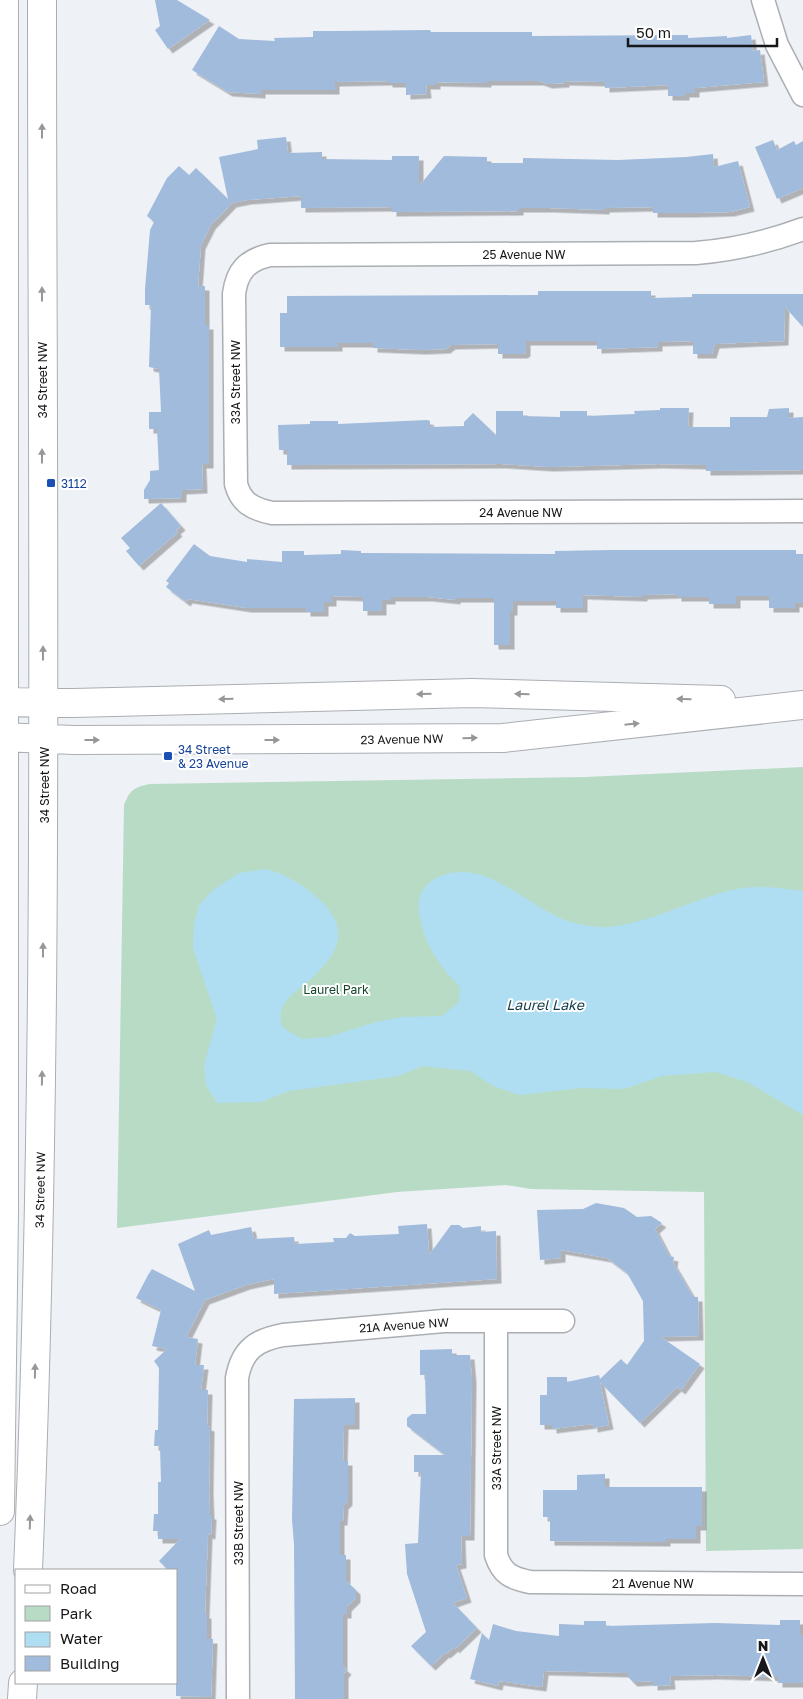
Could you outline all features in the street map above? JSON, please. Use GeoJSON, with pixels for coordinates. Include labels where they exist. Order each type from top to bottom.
{"type":"FeatureCollection","features":[{"type":"Feature","properties":{"kind":"main road"},"geometry":{"type":"LineString","coordinates":[[0,1511],[4,1211],[1,702],[4,0]]}},
{"type":"Feature","properties":{"kind":"main road","name":"34 Street NW"},"geometry":{"type":"LineString","coordinates":[[28,1569],[41,1126],[44,739],[42,0]]}},
{"type":"Feature","properties":{"kind":"main road","name":"23 Avenue NW"},"geometry":{"type":"LineString","coordinates":[[1,702],[472,693],[803,703]]}},
{"type":"Feature","properties":{"kind":"main road","name":"23 Avenue NW"},"geometry":{"type":"LineString","coordinates":[[1,737],[44,739],[503,738],[803,703]]}},
{"type":"Feature","properties":{"kind":"main road"},"geometry":{"type":"LineString","coordinates":[[22,1699],[23,1684]]}},
{"type":"Feature","properties":{"kind":"street"},"geometry":{"type":"LineString","coordinates":[[763,0],[777,45],[803,95]]}},
{"type":"Feature","properties":{"kind":"street","name":"25 Avenue NW"},"geometry":{"type":"LineString","coordinates":[[245,266],[270,254],[716,252],[754,245],[803,229]]}},
{"type":"Feature","properties":{"kind":"street","name":"33A Street NW"},"geometry":{"type":"LineString","coordinates":[[242,500],[238,492],[235,476],[234,294],[236,281],[245,266]]}},
{"type":"Feature","properties":{"kind":"street","name":"24 Avenue NW"},"geometry":{"type":"LineString","coordinates":[[242,500],[253,508],[272,513],[803,511]]}},
{"type":"Feature","properties":{"kind":"street","name":"21A Avenue NW"},"geometry":{"type":"LineString","coordinates":[[248,1350],[271,1337],[283,1335],[444,1321],[563,1321]]}},
{"type":"Feature","properties":{"kind":"street","name":"33A Street NW"},"geometry":{"type":"LineString","coordinates":[[496,1321],[496,1555],[505,1573]]}},
{"type":"Feature","properties":{"kind":"street","name":"33B Street NW"},"geometry":{"type":"LineString","coordinates":[[238,1699],[237,1378],[240,1365],[248,1350]]}},
{"type":"Feature","properties":{"kind":"street","name":"21 Avenue NW"},"geometry":{"type":"LineString","coordinates":[[505,1573],[512,1578],[530,1582],[803,1584]]}},
{"type":"Feature","properties":{"kind":"green space","name":"Laurel Park"},"geometry":{"type":"Polygon","coordinates":[[[803,767],[803,1549],[706,1551],[704,1192],[531,1189],[506,1185],[397,1192],[117,1228],[124,805],[133,790],[150,784],[585,777],[803,767]]]}},
{"type":"Feature","properties":{"kind":"water","name":"Laurel Lake"},"geometry":{"type":"Polygon","coordinates":[[[266,869],[290,878],[311,892],[324,904],[336,923],[337,941],[329,959],[314,976],[290,996],[281,1012],[282,1027],[302,1039],[328,1037],[376,1022],[402,1017],[442,1016],[459,1002],[460,987],[445,971],[433,953],[424,933],[419,907],[421,894],[426,886],[433,880],[451,873],[469,872],[487,877],[554,915],[571,922],[599,927],[624,925],[640,921],[716,894],[741,888],[768,887],[803,891],[803,1115],[747,1082],[716,1072],[662,1076],[624,1089],[580,1088],[520,1095],[493,1086],[470,1071],[423,1066],[398,1076],[289,1091],[261,1102],[217,1103],[206,1085],[204,1065],[217,1019],[193,948],[194,924],[199,905],[213,890],[239,873],[266,869]]]}},
{"type":"Feature","properties":{"kind":"building"},"geometry":{"type":"Polygon","coordinates":[[[155,0],[177,0],[210,20],[168,49],[155,30],[160,26],[155,0]]]}},
{"type":"Feature","properties":{"kind":"building"},"geometry":{"type":"Polygon","coordinates":[[[219,26],[239,39],[275,41],[274,38],[313,37],[313,31],[430,30],[431,32],[532,32],[532,36],[688,35],[688,38],[727,36],[727,38],[751,35],[753,51],[760,50],[764,82],[695,88],[695,93],[685,93],[685,96],[668,96],[668,85],[605,88],[605,82],[565,81],[565,83],[548,84],[539,81],[436,82],[436,85],[426,85],[427,94],[406,95],[406,83],[388,83],[388,81],[335,82],[335,90],[261,90],[261,94],[228,92],[192,70],[219,26]]]}},
{"type":"Feature","properties":{"kind":"building"},"geometry":{"type":"Polygon","coordinates":[[[286,137],[288,153],[322,152],[322,159],[392,160],[392,156],[419,156],[419,186],[444,156],[487,157],[487,163],[523,163],[523,158],[618,160],[713,154],[714,167],[738,161],[750,207],[730,212],[690,213],[653,213],[653,207],[605,208],[605,210],[519,208],[519,211],[392,212],[392,207],[301,208],[301,196],[232,203],[211,225],[201,245],[198,286],[205,286],[205,325],[209,325],[209,464],[202,464],[203,489],[182,490],[182,498],[144,499],[144,490],[150,480],[150,471],[159,470],[157,429],[149,429],[149,412],[161,412],[159,369],[149,367],[151,305],[145,305],[145,289],[150,230],[154,222],[147,216],[167,178],[179,166],[189,175],[196,168],[228,199],[219,157],[258,149],[257,140],[286,137]]]}},
{"type":"Feature","properties":{"kind":"building"},"geometry":{"type":"Polygon","coordinates":[[[773,140],[777,150],[794,141],[796,145],[803,141],[803,188],[777,199],[755,147],[773,140]]]}},
{"type":"Feature","properties":{"kind":"building"},"geometry":{"type":"Polygon","coordinates":[[[538,291],[651,291],[651,298],[692,297],[692,294],[803,294],[803,327],[785,307],[784,341],[715,344],[712,354],[693,354],[693,341],[658,342],[658,347],[597,349],[597,341],[526,341],[526,352],[523,354],[498,354],[498,344],[451,345],[446,349],[421,350],[373,348],[373,343],[338,343],[338,347],[280,347],[280,313],[287,313],[287,296],[538,295],[538,291]]]}},
{"type":"Feature","properties":{"kind":"building"},"geometry":{"type":"Polygon","coordinates":[[[660,408],[689,408],[688,427],[730,427],[730,417],[767,417],[769,409],[789,408],[789,418],[803,417],[803,470],[706,471],[706,465],[658,464],[549,467],[502,464],[287,465],[287,450],[279,450],[278,425],[310,424],[310,421],[338,421],[338,424],[427,420],[430,421],[430,427],[464,426],[464,422],[473,413],[496,435],[496,411],[523,411],[523,416],[560,417],[560,411],[587,411],[587,416],[635,414],[634,411],[660,410],[660,408]]]}},
{"type":"Feature","properties":{"kind":"building"},"geometry":{"type":"Polygon","coordinates":[[[161,503],[181,526],[176,530],[178,532],[139,566],[126,551],[130,548],[121,538],[161,503]]]}},
{"type":"Feature","properties":{"kind":"building"},"geometry":{"type":"Polygon","coordinates":[[[194,544],[210,556],[247,562],[247,559],[282,562],[282,551],[304,551],[304,555],[341,554],[341,550],[361,551],[361,553],[555,554],[555,551],[611,550],[796,550],[796,554],[803,554],[803,603],[795,603],[795,608],[769,608],[769,596],[736,596],[736,604],[709,604],[709,597],[677,597],[677,594],[643,595],[643,597],[583,595],[583,608],[556,608],[556,601],[513,601],[513,611],[510,611],[510,645],[494,645],[494,598],[456,598],[456,600],[428,597],[391,597],[391,600],[382,600],[382,611],[363,611],[363,597],[332,596],[332,602],[324,602],[324,612],[306,612],[306,608],[247,608],[188,599],[186,602],[166,587],[169,583],[166,581],[194,544]]]}},
{"type":"Feature","properties":{"kind":"building"},"geometry":{"type":"Polygon","coordinates":[[[596,1203],[624,1208],[637,1217],[651,1216],[662,1223],[655,1229],[669,1256],[674,1257],[673,1263],[693,1297],[698,1297],[699,1336],[661,1337],[700,1364],[681,1390],[677,1387],[640,1423],[600,1382],[609,1425],[593,1428],[593,1424],[552,1429],[552,1425],[540,1425],[540,1395],[547,1395],[547,1377],[567,1377],[567,1382],[599,1375],[600,1379],[621,1359],[627,1365],[644,1341],[643,1301],[627,1273],[607,1258],[561,1250],[561,1258],[540,1260],[537,1210],[583,1209],[596,1203]]]}},
{"type":"Feature","properties":{"kind":"building"},"geometry":{"type":"Polygon","coordinates":[[[427,1224],[429,1255],[451,1225],[459,1225],[463,1228],[481,1226],[481,1232],[496,1231],[497,1279],[274,1294],[274,1279],[246,1285],[205,1300],[186,1337],[198,1339],[195,1365],[204,1365],[201,1390],[208,1390],[207,1426],[210,1427],[209,1490],[210,1515],[212,1515],[211,1535],[208,1534],[205,1614],[207,1614],[207,1639],[213,1639],[211,1697],[176,1696],[176,1684],[178,1684],[178,1569],[167,1569],[159,1561],[180,1539],[158,1539],[158,1531],[153,1531],[154,1514],[158,1514],[158,1482],[161,1482],[160,1446],[154,1446],[155,1430],[158,1430],[159,1368],[154,1361],[167,1349],[152,1346],[161,1310],[136,1298],[152,1269],[195,1291],[178,1244],[209,1230],[211,1235],[251,1227],[254,1239],[294,1237],[295,1244],[334,1242],[333,1238],[346,1238],[350,1233],[355,1236],[399,1234],[398,1226],[427,1224]]]}},
{"type":"Feature","properties":{"kind":"building"},"geometry":{"type":"Polygon","coordinates":[[[452,1349],[452,1355],[470,1355],[472,1379],[470,1536],[461,1536],[462,1564],[456,1565],[467,1598],[453,1603],[477,1628],[455,1649],[454,1647],[445,1653],[431,1666],[411,1646],[426,1632],[407,1574],[405,1544],[418,1543],[421,1472],[414,1472],[414,1455],[445,1455],[407,1426],[407,1418],[412,1414],[426,1414],[425,1375],[420,1375],[420,1350],[452,1349]]]}},
{"type":"Feature","properties":{"kind":"building"},"geometry":{"type":"Polygon","coordinates":[[[355,1398],[355,1425],[344,1425],[343,1461],[348,1461],[348,1501],[344,1505],[343,1521],[340,1521],[340,1555],[346,1555],[346,1581],[356,1590],[356,1598],[347,1607],[347,1614],[343,1614],[343,1667],[347,1670],[344,1674],[344,1699],[295,1699],[294,1544],[292,1520],[294,1399],[355,1398]]]}},
{"type":"Feature","properties":{"kind":"building"},"geometry":{"type":"Polygon","coordinates":[[[605,1474],[605,1487],[702,1487],[702,1526],[696,1526],[696,1539],[666,1539],[666,1542],[550,1541],[550,1522],[548,1517],[543,1517],[543,1490],[577,1490],[577,1475],[605,1474]]]}},
{"type":"Feature","properties":{"kind":"building"},"geometry":{"type":"Polygon","coordinates":[[[780,1620],[800,1620],[800,1635],[803,1635],[803,1680],[801,1683],[778,1683],[778,1677],[715,1675],[670,1676],[671,1685],[653,1686],[653,1681],[633,1682],[628,1677],[628,1673],[544,1671],[542,1687],[499,1681],[498,1686],[470,1679],[482,1633],[489,1640],[493,1624],[516,1631],[559,1636],[559,1624],[584,1625],[584,1621],[606,1621],[606,1626],[715,1623],[780,1625],[780,1620]]]}},
{"type":"Feature","properties":{"kind":"place","name":"3112"},"geometry":{"type":"Point","coordinates":[51,483]}},
{"type":"Feature","properties":{"kind":"place","name":"34 Street & 23 Avenue"},"geometry":{"type":"Point","coordinates":[168,756]}}]}
